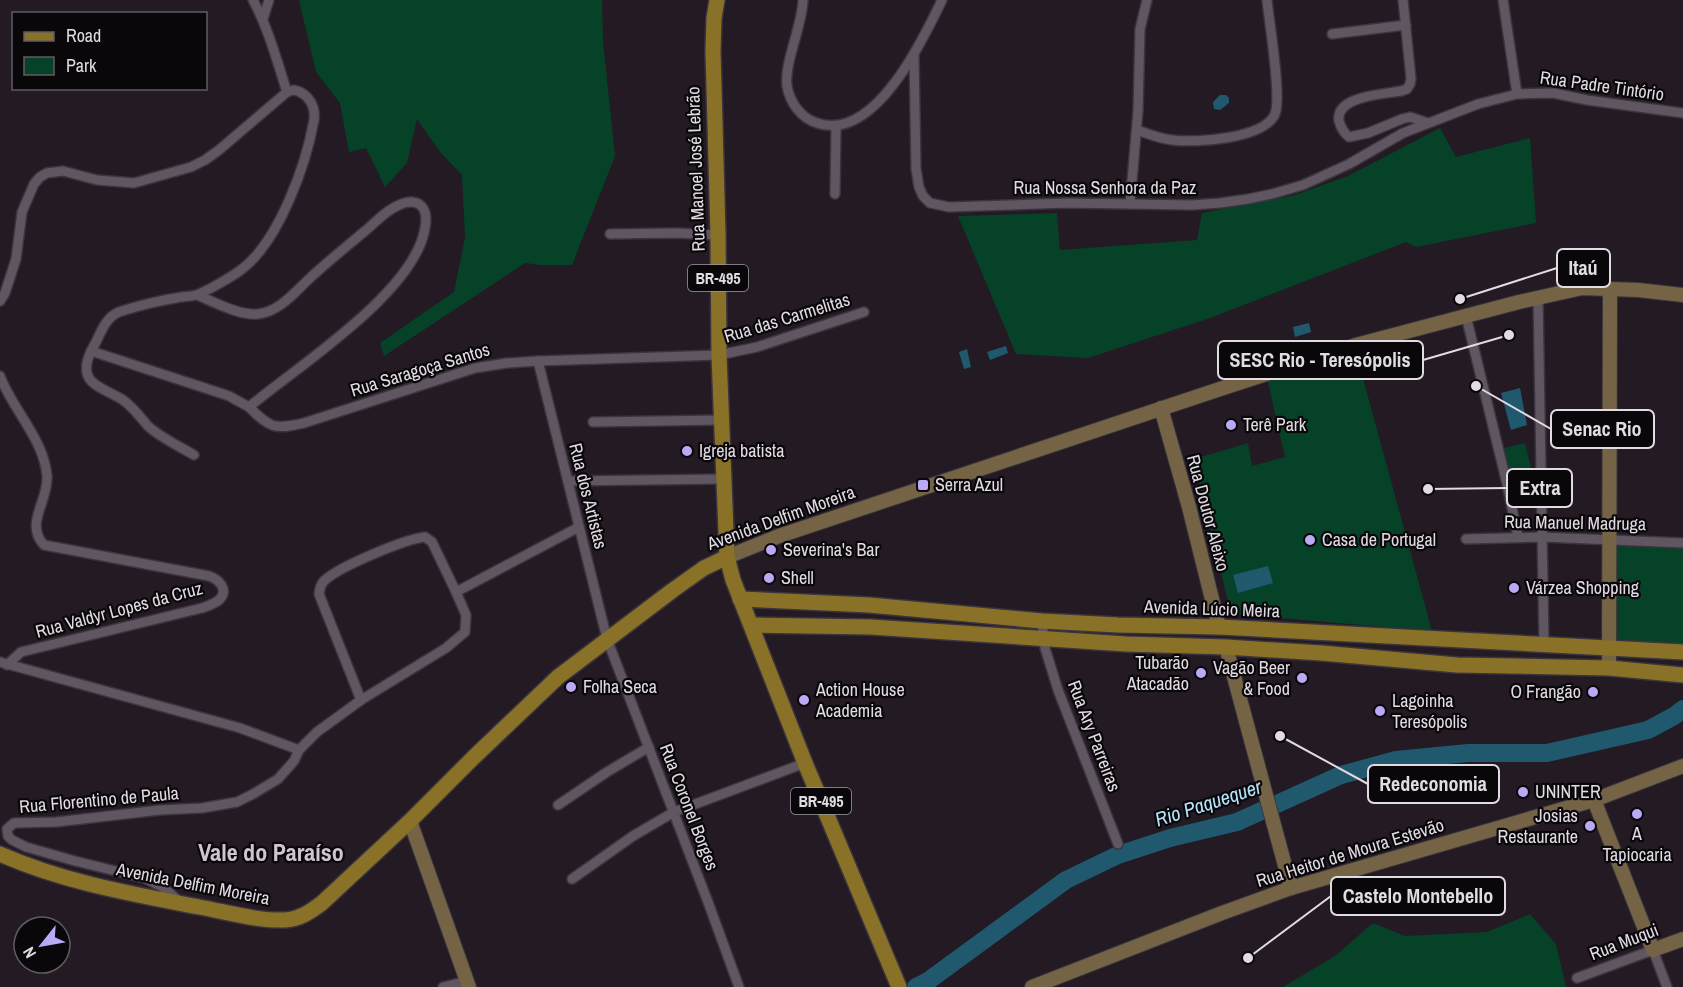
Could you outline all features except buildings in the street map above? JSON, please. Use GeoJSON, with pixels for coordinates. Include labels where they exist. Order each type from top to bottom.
{"type":"FeatureCollection","features":[{"type":"Feature","properties":{"kind":"main road","name":"Rua Manoel José Lebrão"},"geometry":{"type":"LineString","coordinates":[[717,0],[712,51],[726,557],[740,599],[805,763],[897,982]]}},
{"type":"Feature","properties":{"kind":"main road","name":"Avenida Delfim Moreira"},"geometry":{"type":"LineString","coordinates":[[0,854],[25,865],[69,879],[182,904],[246,916],[295,919],[307,914],[322,903],[558,677],[696,574],[726,557],[790,532],[1356,345],[1582,288],[1638,290],[1683,295]]}},
{"type":"Feature","properties":{"kind":"main road"},"geometry":{"type":"LineString","coordinates":[[1609,668],[1610,290]]}},
{"type":"Feature","properties":{"kind":"main road","name":"Rua Doutor Aleixo"},"geometry":{"type":"LineString","coordinates":[[1161,408],[1220,627]]}},
{"type":"Feature","properties":{"kind":"main road","name":"Avenida Lúcio Meira"},"geometry":{"type":"LineString","coordinates":[[740,599],[869,605],[1042,621],[1220,627],[1683,652]]}},
{"type":"Feature","properties":{"kind":"main road"},"geometry":{"type":"LineString","coordinates":[[869,605],[871,627]]}},
{"type":"Feature","properties":{"kind":"main road","name":"Avenida Lúcio Meira"},"geometry":{"type":"LineString","coordinates":[[751,625],[871,627],[1126,644],[1321,653],[1457,665],[1609,668],[1683,675]]}},
{"type":"Feature","properties":{"kind":"main road"},"geometry":{"type":"LineString","coordinates":[[1226,647],[1291,888]]}},
{"type":"Feature","properties":{"kind":"main road","name":"Rua Heitor de Moura Estevão"},"geometry":{"type":"LineString","coordinates":[[1032,987],[1291,888],[1594,800],[1683,766]]}},
{"type":"Feature","properties":{"kind":"main road"},"geometry":{"type":"LineString","coordinates":[[1594,800],[1653,950]]}},
{"type":"Feature","properties":{"kind":"main road"},"geometry":{"type":"LineString","coordinates":[[410,821],[468,984]]}},
{"type":"Feature","properties":{"kind":"main road","name":"Rua Muqui"},"geometry":{"type":"LineString","coordinates":[[1653,950],[1683,939]]}},
{"type":"Feature","properties":{"kind":"street"},"geometry":{"type":"LineString","coordinates":[[253,0],[273,44],[287,92]]}},
{"type":"Feature","properties":{"kind":"street"},"geometry":{"type":"LineString","coordinates":[[263,19],[269,0]]}},
{"type":"Feature","properties":{"kind":"street"},"geometry":{"type":"LineString","coordinates":[[803,0],[801,21],[788,69],[787,84],[798,111],[810,121],[824,126],[844,125],[871,108],[898,79],[914,56],[942,0]]}},
{"type":"Feature","properties":{"kind":"street"},"geometry":{"type":"LineString","coordinates":[[1130,204],[1137,130],[1140,29],[1147,0]]}},
{"type":"Feature","properties":{"kind":"street"},"geometry":{"type":"LineString","coordinates":[[1137,130],[1159,138],[1173,140],[1211,140],[1237,136],[1269,122],[1276,109],[1276,92],[1267,0]]}},
{"type":"Feature","properties":{"kind":"street"},"geometry":{"type":"LineString","coordinates":[[1403,0],[1411,67],[1410,84],[1407,89],[1401,91],[1362,98],[1346,104],[1339,113],[1341,127],[1349,137],[1357,137],[1410,117],[1428,123]]}},
{"type":"Feature","properties":{"kind":"street"},"geometry":{"type":"LineString","coordinates":[[1503,0],[1517,94]]}},
{"type":"Feature","properties":{"kind":"street"},"geometry":{"type":"LineString","coordinates":[[1332,34],[1406,25]]}},
{"type":"Feature","properties":{"kind":"street","name":"Rua Nossa Senhora da Paz"},"geometry":{"type":"LineString","coordinates":[[914,56],[919,188],[930,203],[949,207],[1065,203],[1168,206],[1220,203],[1288,190],[1325,176],[1415,128]]}},
{"type":"Feature","properties":{"kind":"street"},"geometry":{"type":"LineString","coordinates":[[0,301],[16,259],[22,213],[34,184],[40,177],[57,171],[97,180],[134,183],[191,167],[219,150],[287,92],[294,90],[303,94],[313,105],[314,117],[311,134],[283,213],[274,231],[253,260],[241,271],[197,295],[174,298],[117,313],[107,322],[91,351],[87,367],[88,376],[92,381],[124,400],[159,435],[194,455]]}},
{"type":"Feature","properties":{"kind":"street","name":"Rua Padre Tintório"},"geometry":{"type":"LineString","coordinates":[[1415,128],[1478,104],[1517,94],[1553,93],[1683,113]]}},
{"type":"Feature","properties":{"kind":"street"},"geometry":{"type":"LineString","coordinates":[[835,194],[836,126]]}},
{"type":"Feature","properties":{"kind":"street"},"geometry":{"type":"LineString","coordinates":[[197,295],[248,314],[256,315],[272,310],[396,206],[413,201],[421,204],[425,211],[425,230],[419,249],[390,289],[349,329],[249,406]]}},
{"type":"Feature","properties":{"kind":"street"},"geometry":{"type":"LineString","coordinates":[[610,234],[718,235]]}},
{"type":"Feature","properties":{"kind":"street"},"geometry":{"type":"LineString","coordinates":[[1538,298],[1544,645]]}},
{"type":"Feature","properties":{"kind":"street","name":"Rua das Carmelitas"},"geometry":{"type":"LineString","coordinates":[[719,355],[757,347],[864,312]]}},
{"type":"Feature","properties":{"kind":"street"},"geometry":{"type":"LineString","coordinates":[[1466,316],[1518,537]]}},
{"type":"Feature","properties":{"kind":"street","name":"Rua Saragoça Santos"},"geometry":{"type":"LineString","coordinates":[[91,351],[229,396],[249,406],[268,424],[285,428],[475,368],[538,361],[719,355]]}},
{"type":"Feature","properties":{"kind":"street","name":"Rua dos Artistas"},"geometry":{"type":"LineString","coordinates":[[538,361],[607,639]]}},
{"type":"Feature","properties":{"kind":"street","name":"Rua Valdyr Lopes da Cruz"},"geometry":{"type":"LineString","coordinates":[[0,376],[35,441],[47,472],[48,487],[38,512],[36,528],[37,536],[44,545],[209,576],[220,582],[223,594],[220,599],[202,608],[21,652],[4,663]]}},
{"type":"Feature","properties":{"kind":"street"},"geometry":{"type":"LineString","coordinates":[[593,422],[721,420]]}},
{"type":"Feature","properties":{"kind":"street"},"geometry":{"type":"LineString","coordinates":[[568,481],[724,479]]}},
{"type":"Feature","properties":{"kind":"street"},"geometry":{"type":"LineString","coordinates":[[361,700],[319,594],[325,580],[360,560],[412,539],[425,537],[432,542],[456,592],[579,527]]}},
{"type":"Feature","properties":{"kind":"street","name":"Rua Manuel Madruga"},"geometry":{"type":"LineString","coordinates":[[1466,539],[1542,537],[1683,543]]}},
{"type":"Feature","properties":{"kind":"street","name":"Rua Florentino de Paula"},"geometry":{"type":"LineString","coordinates":[[182,904],[164,888],[144,878],[59,857],[17,843],[8,836],[7,827],[14,823],[56,822],[160,810],[202,808],[237,802],[254,794],[278,780],[294,762],[299,750],[317,732],[361,700],[446,648],[465,632],[466,615],[456,592]]}},
{"type":"Feature","properties":{"kind":"street","name":"Rua Ary Parreiras"},"geometry":{"type":"LineString","coordinates":[[1042,621],[1043,638],[1058,690],[1118,844]]}},
{"type":"Feature","properties":{"kind":"street","name":"Rua Coronel Borges"},"geometry":{"type":"LineString","coordinates":[[607,639],[739,987]]}},
{"type":"Feature","properties":{"kind":"street"},"geometry":{"type":"LineString","coordinates":[[4,663],[240,728],[299,750]]}},
{"type":"Feature","properties":{"kind":"street"},"geometry":{"type":"LineString","coordinates":[[558,805],[607,771],[649,747]]}},
{"type":"Feature","properties":{"kind":"street"},"geometry":{"type":"LineString","coordinates":[[572,879],[633,836],[674,812],[805,763]]}},
{"type":"Feature","properties":{"kind":"street"},"geometry":{"type":"LineString","coordinates":[[1653,950],[1667,987]]}},
{"type":"Feature","properties":{"kind":"street","name":"Rua Muqui"},"geometry":{"type":"LineString","coordinates":[[1577,978],[1653,950]]}},
{"type":"Feature","properties":{"kind":"street"},"geometry":{"type":"LineString","coordinates":[[443,987],[468,984]]}},
{"type":"Feature","properties":{"kind":"green space"},"geometry":{"type":"Polygon","coordinates":[[[299,0],[602,0],[603,41],[615,156],[572,265],[525,263],[384,356],[380,343],[454,292],[465,238],[462,175],[440,152],[417,119],[407,163],[385,187],[366,148],[349,152],[340,103],[316,72],[299,0]]]}},
{"type":"Feature","properties":{"kind":"green space"},"geometry":{"type":"Polygon","coordinates":[[[1440,128],[1456,157],[1530,138],[1536,223],[1416,247],[1406,242],[1210,318],[1088,358],[1016,354],[958,216],[1057,213],[1060,250],[1197,240],[1202,213],[1295,195],[1348,176],[1440,128]]]}},
{"type":"Feature","properties":{"kind":"green space","name":"Casa de Portugal"},"geometry":{"type":"Polygon","coordinates":[[[1355,349],[1432,631],[1231,614],[1194,459],[1248,443],[1252,466],[1285,457],[1267,378],[1355,349]]]}},
{"type":"Feature","properties":{"kind":"green space"},"geometry":{"type":"Polygon","coordinates":[[[1525,443],[1536,489],[1515,494],[1504,448],[1525,443]]]}},
{"type":"Feature","properties":{"kind":"green space"},"geometry":{"type":"Polygon","coordinates":[[[1615,546],[1683,546],[1683,646],[1613,644],[1615,546]]]}},
{"type":"Feature","properties":{"kind":"green space"},"geometry":{"type":"Polygon","coordinates":[[[1530,914],[1556,944],[1566,987],[1283,987],[1335,956],[1373,923],[1405,936],[1487,932],[1530,914]]]}},
{"type":"Feature","properties":{"kind":"water"},"geometry":{"type":"Polygon","coordinates":[[[1220,95],[1226,95],[1229,103],[1220,110],[1214,109],[1213,102],[1220,95]]]}},
{"type":"Feature","properties":{"kind":"water"},"geometry":{"type":"Polygon","coordinates":[[[1309,323],[1311,332],[1295,337],[1293,327],[1309,323]]]}},
{"type":"Feature","properties":{"kind":"water"},"geometry":{"type":"Polygon","coordinates":[[[1006,346],[1008,353],[990,360],[987,352],[1006,346]]]}},
{"type":"Feature","properties":{"kind":"water"},"geometry":{"type":"Polygon","coordinates":[[[967,349],[971,367],[964,369],[959,352],[967,349]]]}},
{"type":"Feature","properties":{"kind":"water"},"geometry":{"type":"Polygon","coordinates":[[[1520,388],[1527,425],[1511,430],[1501,393],[1520,388]]]}},
{"type":"Feature","properties":{"kind":"water"},"geometry":{"type":"Polygon","coordinates":[[[1268,566],[1273,583],[1238,593],[1233,575],[1268,566]]]}},
{"type":"Feature","properties":{"kind":"waterway","name":"Rio Paquequer"},"geometry":{"type":"LineString","coordinates":[[916,987],[928,981],[1066,880],[1118,855],[1170,838],[1237,822],[1341,775],[1396,760],[1468,753],[1547,753],[1648,730],[1683,709]]}},
{"type":"Feature","properties":{"kind":"place","name":"Itaú"},"geometry":{"type":"Point","coordinates":[1460,299]}},
{"type":"Feature","properties":{"kind":"place","name":"SESC Rio - Teresópolis"},"geometry":{"type":"Point","coordinates":[1509,335]}},
{"type":"Feature","properties":{"kind":"place","name":"Senac Rio"},"geometry":{"type":"Point","coordinates":[1476,386]}},
{"type":"Feature","properties":{"kind":"place","name":"Terê Park"},"geometry":{"type":"Point","coordinates":[1231,425]}},
{"type":"Feature","properties":{"kind":"place","name":"Igreja batista"},"geometry":{"type":"Point","coordinates":[687,451]}},
{"type":"Feature","properties":{"kind":"place","name":"Serra Azul"},"geometry":{"type":"Point","coordinates":[923,485]}},
{"type":"Feature","properties":{"kind":"place","name":"Extra"},"geometry":{"type":"Point","coordinates":[1428,489]}},
{"type":"Feature","properties":{"kind":"place","name":"Casa de Portugal"},"geometry":{"type":"Point","coordinates":[1310,540]}},
{"type":"Feature","properties":{"kind":"place","name":"Severina's Bar"},"geometry":{"type":"Point","coordinates":[771,550]}},
{"type":"Feature","properties":{"kind":"place","name":"Shell"},"geometry":{"type":"Point","coordinates":[769,578]}},
{"type":"Feature","properties":{"kind":"place","name":"Várzea Shopping"},"geometry":{"type":"Point","coordinates":[1514,588]}},
{"type":"Feature","properties":{"kind":"place","name":"Tubarão Atacadão"},"geometry":{"type":"Point","coordinates":[1201,673]}},
{"type":"Feature","properties":{"kind":"place","name":"Vagão Beer & Food"},"geometry":{"type":"Point","coordinates":[1302,678]}},
{"type":"Feature","properties":{"kind":"place","name":"Folha Seca"},"geometry":{"type":"Point","coordinates":[571,687]}},
{"type":"Feature","properties":{"kind":"place","name":"O Frangão"},"geometry":{"type":"Point","coordinates":[1593,692]}},
{"type":"Feature","properties":{"kind":"place","name":"Action House Academia"},"geometry":{"type":"Point","coordinates":[804,700]}},
{"type":"Feature","properties":{"kind":"place","name":"Lagoinha Teresópolis"},"geometry":{"type":"Point","coordinates":[1380,711]}},
{"type":"Feature","properties":{"kind":"place","name":"Redeconomia"},"geometry":{"type":"Point","coordinates":[1280,736]}},
{"type":"Feature","properties":{"kind":"place","name":"UNINTER"},"geometry":{"type":"Point","coordinates":[1523,792]}},
{"type":"Feature","properties":{"kind":"place","name":"A Tapiocaria"},"geometry":{"type":"Point","coordinates":[1637,814]}},
{"type":"Feature","properties":{"kind":"place","name":"Josias Restaurante"},"geometry":{"type":"Point","coordinates":[1590,826]}},
{"type":"Feature","properties":{"kind":"place","name":"Castelo Montebello"},"geometry":{"type":"Point","coordinates":[1248,958]}},
{"type":"Feature","properties":{"kind":"district","name":"Vale do Paraíso"},"geometry":{"type":"Point","coordinates":[271,853]}}]}
